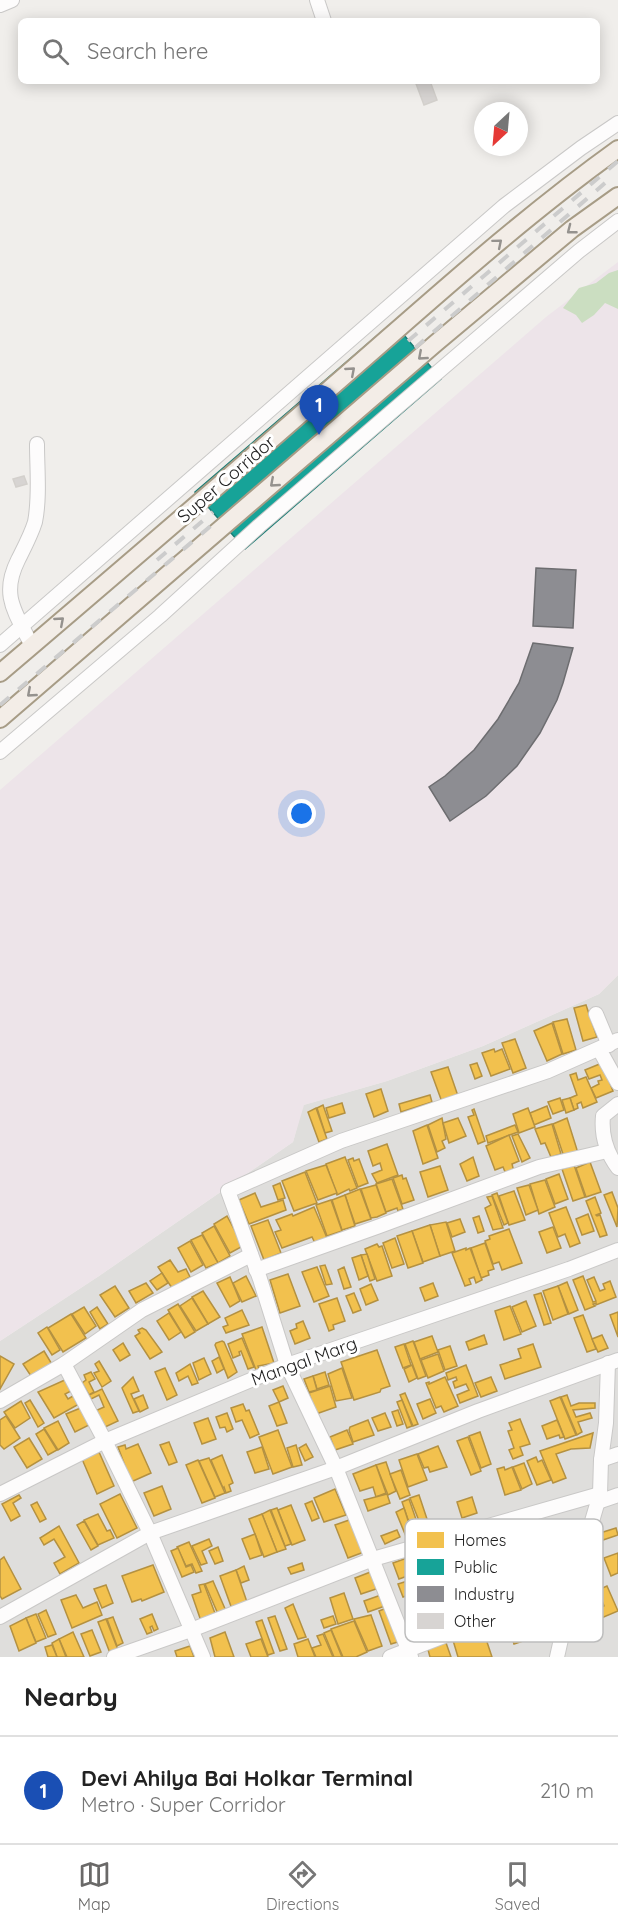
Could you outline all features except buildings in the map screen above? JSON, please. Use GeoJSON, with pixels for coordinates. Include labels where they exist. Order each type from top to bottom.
{"type":"FeatureCollection","features":[{"type":"Feature","properties":{"kind":"main road","name":"Super Corridor"},"geometry":{"type":"LineString","coordinates":[[0,673],[474,263],[564,188],[618,149]]}},
{"type":"Feature","properties":{"kind":"main road","name":"Super Corridor"},"geometry":{"type":"LineString","coordinates":[[0,719],[445,335],[572,229],[618,196]]}},
{"type":"Feature","properties":{"kind":"street"},"geometry":{"type":"LineString","coordinates":[[0,5],[11,0]]}},
{"type":"Feature","properties":{"kind":"street"},"geometry":{"type":"LineString","coordinates":[[317,0],[323,18]]}},
{"type":"Feature","properties":{"kind":"street"},"geometry":{"type":"LineString","coordinates":[[0,645],[368,327],[504,206],[618,123]]}},
{"type":"Feature","properties":{"kind":"street"},"geometry":{"type":"LineString","coordinates":[[0,752],[160,616],[259,526],[398,406],[579,251],[618,221]]}},
{"type":"Feature","properties":{"kind":"street"},"geometry":{"type":"LineString","coordinates":[[32,646],[11,602],[10,582],[34,523],[37,509],[37,444]]}},
{"type":"Feature","properties":{"kind":"street"},"geometry":{"type":"LineString","coordinates":[[596,1014],[609,1044],[618,1083]]}},
{"type":"Feature","properties":{"kind":"street"},"geometry":{"type":"LineString","coordinates":[[405,1640],[336,1468],[287,1365],[228,1191],[341,1141],[548,1071],[609,1044]]}},
{"type":"Feature","properties":{"kind":"street"},"geometry":{"type":"LineString","coordinates":[[618,1104],[603,1116],[602,1131],[607,1151],[618,1168]]}},
{"type":"Feature","properties":{"kind":"street"},"geometry":{"type":"LineString","coordinates":[[256,1270],[539,1167],[607,1151]]}},
{"type":"Feature","properties":{"kind":"street","name":"Mangal Marg"},"geometry":{"type":"LineString","coordinates":[[0,1494],[105,1441],[287,1365],[569,1269],[618,1250]]}},
{"type":"Feature","properties":{"kind":"street"},"geometry":{"type":"LineString","coordinates":[[0,1401],[64,1364],[142,1310],[251,1255]]}},
{"type":"Feature","properties":{"kind":"street"},"geometry":{"type":"LineString","coordinates":[[0,1617],[150,1533],[336,1468],[478,1411],[613,1362],[612,1420],[601,1460],[599,1498],[593,1519]]}},
{"type":"Feature","properties":{"kind":"street"},"geometry":{"type":"LineString","coordinates":[[64,1364],[150,1533],[203,1657]]}},
{"type":"Feature","properties":{"kind":"street"},"geometry":{"type":"LineString","coordinates":[[601,1460],[618,1454]]}},
{"type":"Feature","properties":{"kind":"street"},"geometry":{"type":"LineString","coordinates":[[521,1519],[618,1495]]}},
{"type":"Feature","properties":{"kind":"street"},"geometry":{"type":"LineString","coordinates":[[114,1657],[191,1630],[373,1559],[405,1550]]}},
{"type":"Feature","properties":{"kind":"street"},"geometry":{"type":"LineString","coordinates":[[390,1657],[410,1653],[437,1642]]}},
{"type":"Feature","properties":{"kind":"street"},"geometry":{"type":"LineString","coordinates":[[557,1657],[560,1642]]}},
{"type":"Feature","properties":{"kind":"shaded area"},"geometry":{"type":"Polygon","coordinates":[[[618,262],[618,975],[599,994],[483,1046],[387,1081],[304,1105],[293,1142],[99,1276],[0,1341],[0,790],[546,317],[618,262]]]}},
{"type":"Feature","properties":{"kind":"shaded area"},"geometry":{"type":"Polygon","coordinates":[[[618,975],[618,1657],[0,1657],[0,1341],[99,1276],[293,1142],[303,1105],[387,1081],[483,1046],[599,994],[618,975]]]}},
{"type":"Feature","properties":{"kind":"green space"},"geometry":{"type":"Polygon","coordinates":[[[618,270],[618,309],[605,303],[594,315],[582,323],[576,315],[563,308],[579,288],[596,283],[609,273],[618,270]]]}},
{"type":"Feature","properties":{"kind":"railway"},"geometry":{"type":"LineString","coordinates":[[408,341],[618,161]]}},
{"type":"Feature","properties":{"kind":"railway"},"geometry":{"type":"LineString","coordinates":[[415,348],[605,183]]}},
{"type":"Feature","properties":{"kind":"railway"},"geometry":{"type":"LineString","coordinates":[[157,560],[213,512]]}},
{"type":"Feature","properties":{"kind":"railway"},"geometry":{"type":"LineString","coordinates":[[0,705],[219,519]]}},
{"type":"Feature","properties":{"kind":"place","name":"Devi Ahilya Bai Holkar Terminal"},"geometry":{"type":"Point","coordinates":[319,435]}}]}
